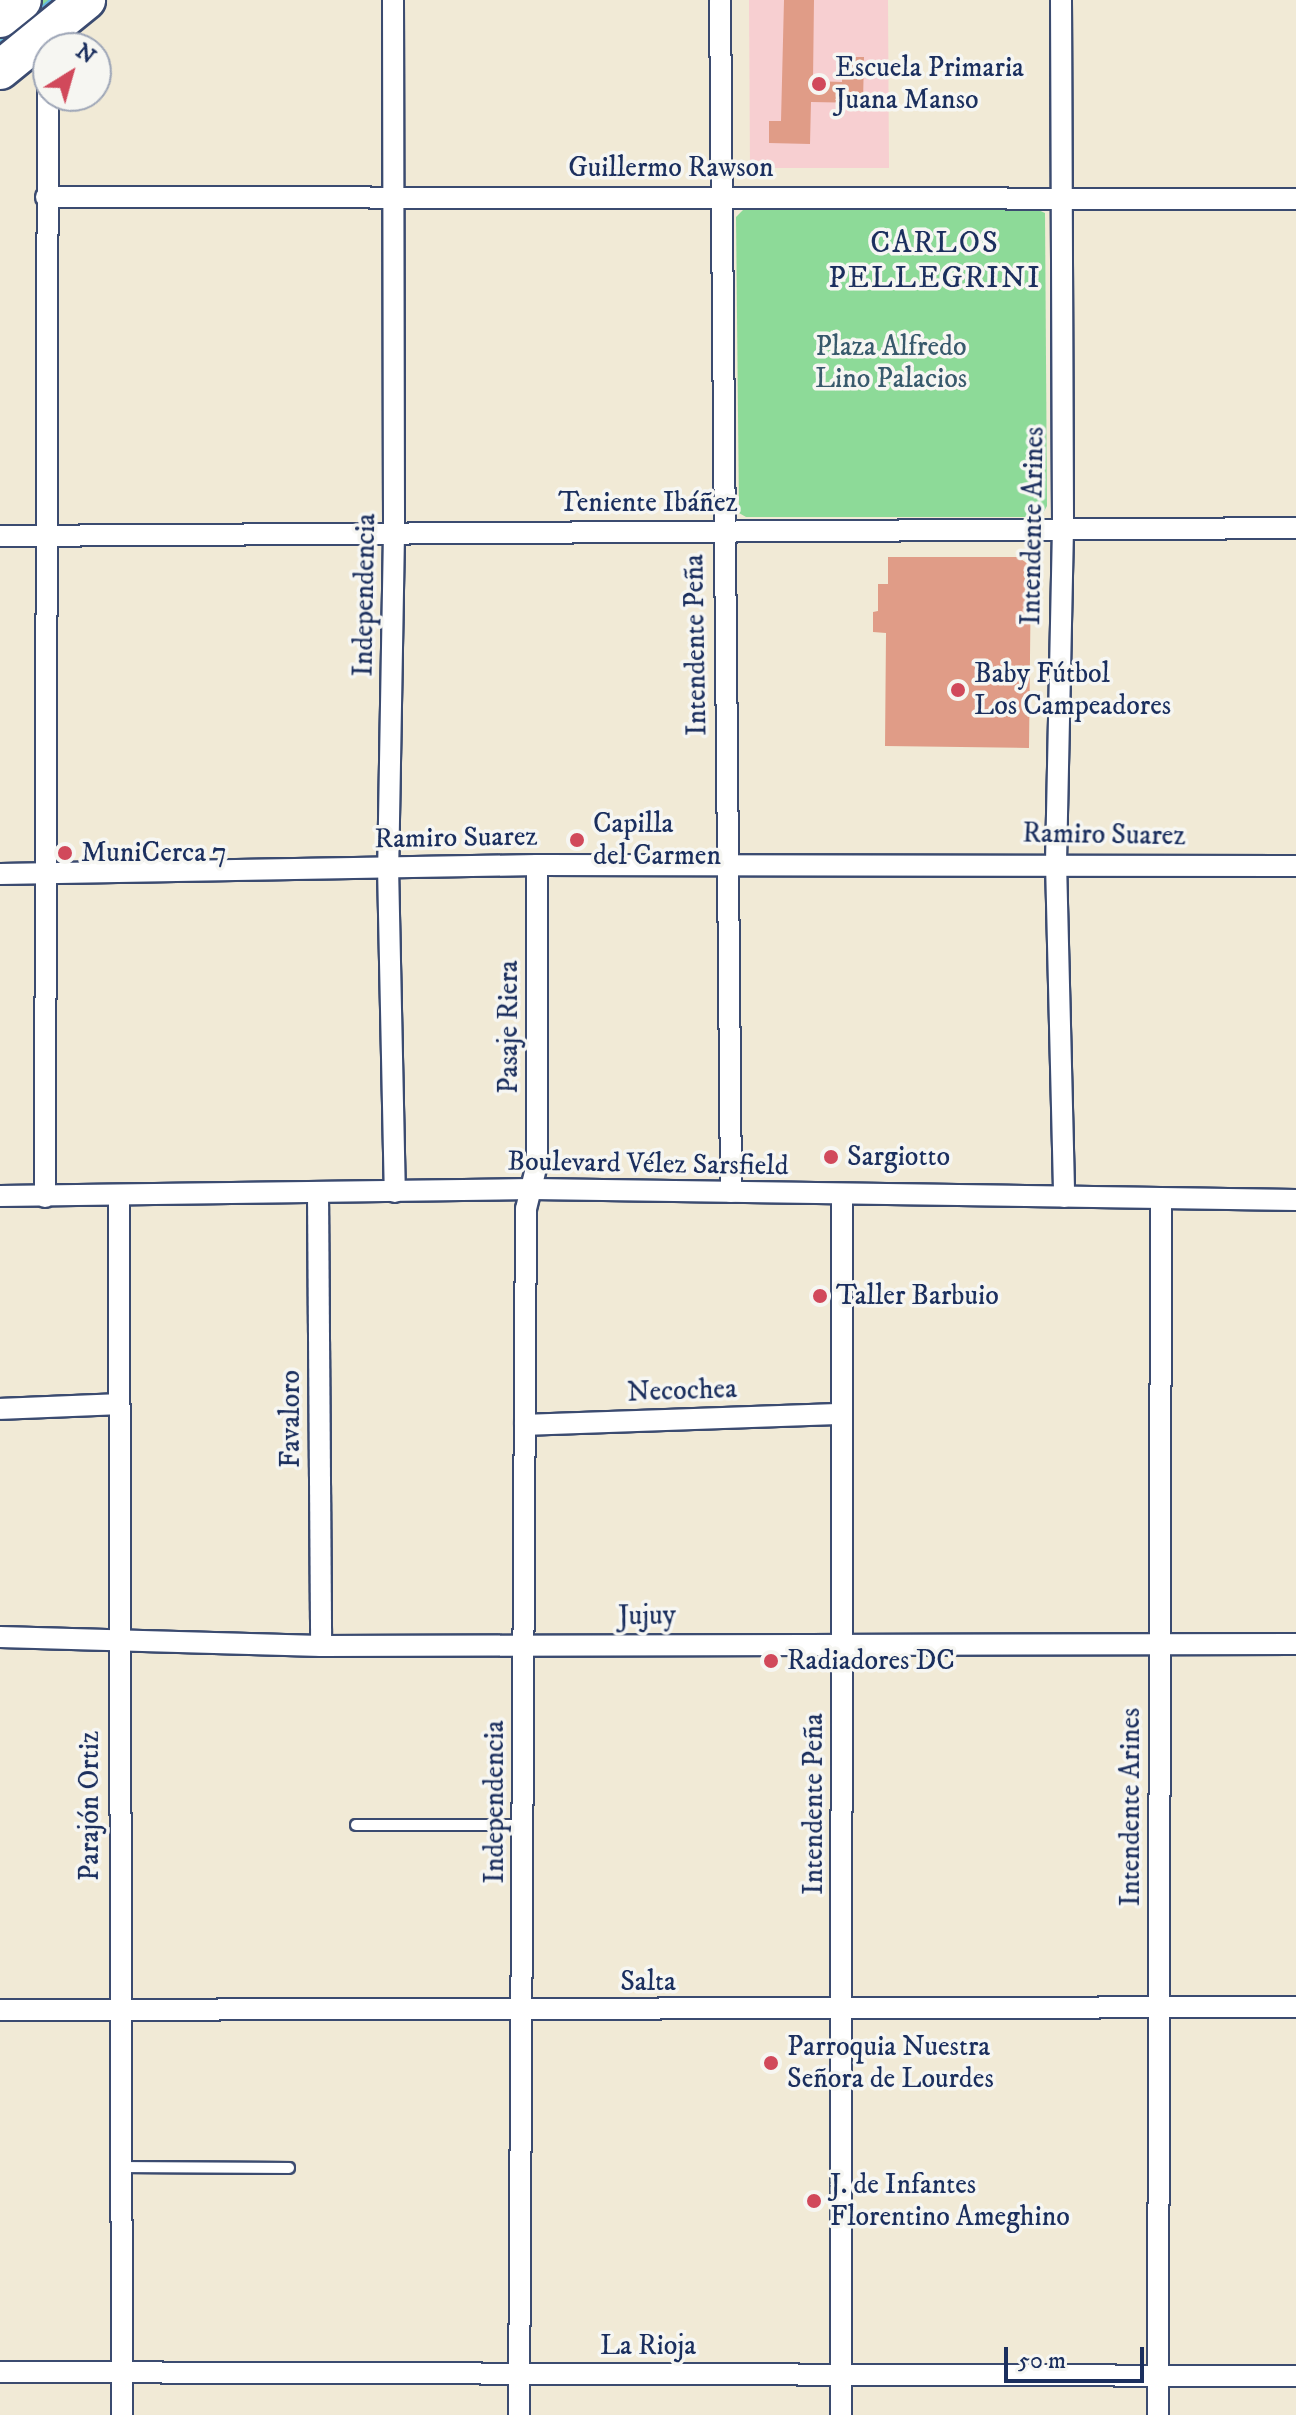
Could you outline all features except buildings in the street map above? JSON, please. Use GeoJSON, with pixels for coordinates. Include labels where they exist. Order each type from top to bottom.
{"type":"FeatureCollection","features":[{"type":"Feature","properties":{"kind":"highway"},"geometry":{"type":"LineString","coordinates":[[0,18],[22,0]]}},
{"type":"Feature","properties":{"kind":"highway"},"geometry":{"type":"LineString","coordinates":[[61,32],[86,0]]}},
{"type":"Feature","properties":{"kind":"highway"},"geometry":{"type":"LineString","coordinates":[[0,70],[32,55]]}},
{"type":"Feature","properties":{"kind":"street","name":"Independencia"},"geometry":{"type":"LineString","coordinates":[[393,0],[394,533],[388,866],[395,1192]]}},
{"type":"Feature","properties":{"kind":"street","name":"Intendente Peña"},"geometry":{"type":"LineString","coordinates":[[720,0],[722,531],[731,1192]]}},
{"type":"Feature","properties":{"kind":"street","name":"Intendente Arines"},"geometry":{"type":"LineString","coordinates":[[1061,0],[1063,528],[1056,862],[1064,1197]]}},
{"type":"Feature","properties":{"kind":"street"},"geometry":{"type":"LineString","coordinates":[[45,1197],[47,112]]}},
{"type":"Feature","properties":{"kind":"street","name":"Guillermo Rawson"},"geometry":{"type":"LineString","coordinates":[[46,197],[721,195],[1062,200],[1296,199]]}},
{"type":"Feature","properties":{"kind":"street","name":"Teniente Ibáñez"},"geometry":{"type":"LineString","coordinates":[[0,536],[1296,528]]}},
{"type":"Feature","properties":{"kind":"street","name":"Ramiro Suarez"},"geometry":{"type":"LineString","coordinates":[[0,874],[537,865],[1056,862],[1296,866]]}},
{"type":"Feature","properties":{"kind":"street","name":"Pasaje Riera"},"geometry":{"type":"LineString","coordinates":[[532,1189],[537,1164],[537,865]]}},
{"type":"Feature","properties":{"kind":"street","name":"Independencia"},"geometry":{"type":"LineString","coordinates":[[519,2415],[526,1209],[532,1189]]}},
{"type":"Feature","properties":{"kind":"street","name":"Boulevard Vélez Sarsfield"},"geometry":{"type":"LineString","coordinates":[[0,1196],[119,1197],[532,1189],[1296,1200]]}},
{"type":"Feature","properties":{"kind":"street","name":"Favaloro"},"geometry":{"type":"LineString","coordinates":[[318,1193],[321,1646]]}},
{"type":"Feature","properties":{"kind":"street","name":"Intendente Peña"},"geometry":{"type":"LineString","coordinates":[[841,2415],[842,1194]]}},
{"type":"Feature","properties":{"kind":"street","name":"Parajón Ortiz"},"geometry":{"type":"LineString","coordinates":[[119,1197],[117,1640],[122,2415]]}},
{"type":"Feature","properties":{"kind":"street","name":"Intendente Arines"},"geometry":{"type":"LineString","coordinates":[[1158,2415],[1161,1199]]}},
{"type":"Feature","properties":{"kind":"street"},"geometry":{"type":"LineString","coordinates":[[0,1409],[118,1404]]}},
{"type":"Feature","properties":{"kind":"street","name":"Necochea"},"geometry":{"type":"LineString","coordinates":[[525,1425],[842,1414]]}},
{"type":"Feature","properties":{"kind":"street","name":"Jujuy"},"geometry":{"type":"LineString","coordinates":[[0,1637],[321,1646],[842,1641],[1160,1646],[1296,1644]]}},
{"type":"Feature","properties":{"kind":"street","name":"Salta"},"geometry":{"type":"LineString","coordinates":[[0,2010],[1159,2010],[1296,2007]]}},
{"type":"Feature","properties":{"kind":"street","name":"La Rioja"},"geometry":{"type":"LineString","coordinates":[[0,2372],[1296,2376]]}},
{"type":"Feature","properties":{"kind":"lane"},"geometry":{"type":"LineString","coordinates":[[356,1825],[522,1825]]}},
{"type":"Feature","properties":{"kind":"lane"},"geometry":{"type":"LineString","coordinates":[[121,2167],[289,2168]]}},
{"type":"Feature","properties":{"kind":"shaded area","name":"Escuela Primaria Juana Manso"},"geometry":{"type":"Polygon","coordinates":[[[749,0],[888,0],[889,168],[750,168],[749,0]]]}},
{"type":"Feature","properties":{"kind":"green space"},"geometry":{"type":"Polygon","coordinates":[[[37,0],[69,0],[0,57],[0,31],[37,0]]]}},
{"type":"Feature","properties":{"kind":"green space","name":"Plaza Alfredo Lino Palacios"},"geometry":{"type":"Polygon","coordinates":[[[745,208],[1036,209],[1045,213],[1047,506],[1041,517],[746,517],[739,513],[736,217],[745,208]]]}},
{"type":"Feature","properties":{"kind":"waterway"},"geometry":{"type":"LineString","coordinates":[[0,44],[53,0]]}},
{"type":"Feature","properties":{"kind":"place","name":"Escuela Primaria Juana Manso"},"geometry":{"type":"Point","coordinates":[819,84]}},
{"type":"Feature","properties":{"kind":"place","name":"Baby Fútbol Los Campeadores"},"geometry":{"type":"Point","coordinates":[958,690]}},
{"type":"Feature","properties":{"kind":"place","name":"Capilla del Carmen"},"geometry":{"type":"Point","coordinates":[577,840]}},
{"type":"Feature","properties":{"kind":"place","name":"MuniCerca 7"},"geometry":{"type":"Point","coordinates":[65,853]}},
{"type":"Feature","properties":{"kind":"place","name":"Sargiotto"},"geometry":{"type":"Point","coordinates":[831,1157]}},
{"type":"Feature","properties":{"kind":"place","name":"Taller Barbuio"},"geometry":{"type":"Point","coordinates":[820,1296]}},
{"type":"Feature","properties":{"kind":"place","name":"Radiadores DC"},"geometry":{"type":"Point","coordinates":[771,1661]}},
{"type":"Feature","properties":{"kind":"place","name":"Parroquia Nuestra Señora de Lourdes"},"geometry":{"type":"Point","coordinates":[771,2063]}},
{"type":"Feature","properties":{"kind":"place","name":"J. de Infantes Florentino Ameghino"},"geometry":{"type":"Point","coordinates":[814,2201]}},
{"type":"Feature","properties":{"kind":"district","name":"CARLOS PELLEGRINI"},"geometry":{"type":"Point","coordinates":[935,261]}}]}
